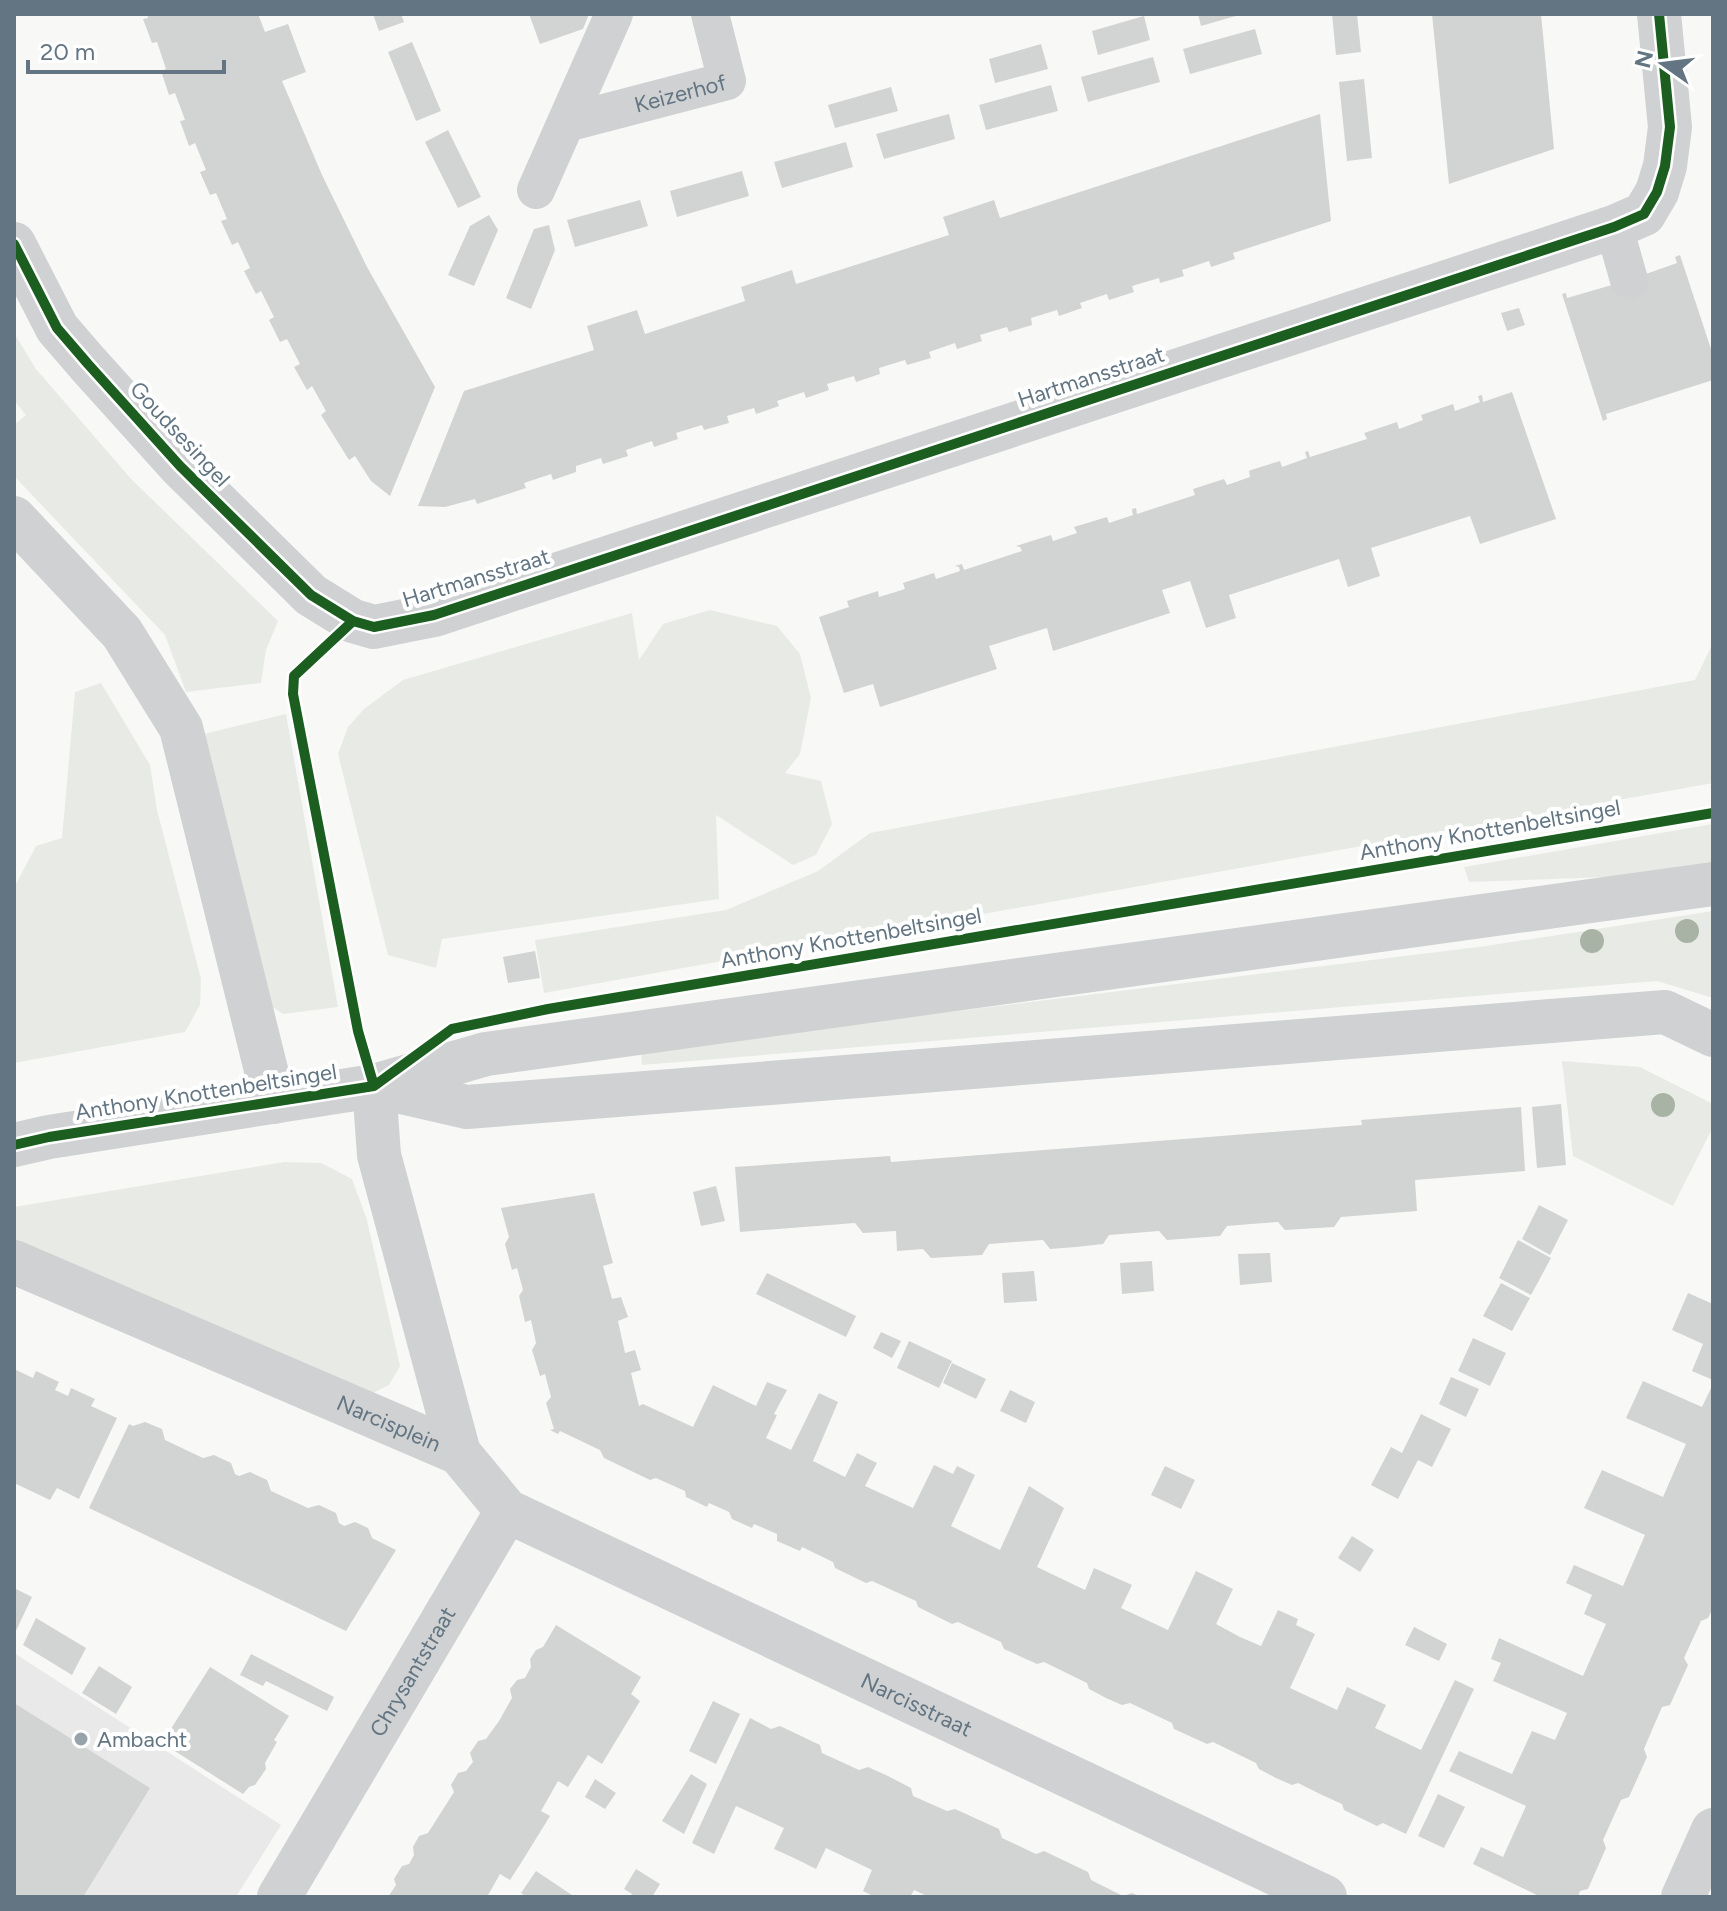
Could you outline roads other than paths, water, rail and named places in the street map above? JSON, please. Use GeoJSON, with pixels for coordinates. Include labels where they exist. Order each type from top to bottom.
{"type":"FeatureCollection","features":[{"type":"Feature","properties":{"kind":"street","name":"Hartmansstraat"},"geometry":{"type":"LineString","coordinates":[[353,621],[374,627],[434,615],[1614,227],[1644,214],[1657,192],[1665,166],[1670,127],[1659,14]]}},
{"type":"Feature","properties":{"kind":"street","name":"Goudsesingel"},"geometry":{"type":"LineString","coordinates":[[14,244],[57,328],[88,364],[180,466],[311,595],[353,621]]}},
{"type":"Feature","properties":{"kind":"street"},"geometry":{"type":"LineString","coordinates":[[14,518],[122,633],[181,728],[274,1102]]}},
{"type":"Feature","properties":{"kind":"street","name":"Anthony Knottenbeltsingel"},"geometry":{"type":"LineString","coordinates":[[14,1145],[374,1086],[486,1054],[1713,884]]}},
{"type":"Feature","properties":{"kind":"street","name":"Anthony Knottenbeltsingel"},"geometry":{"type":"LineString","coordinates":[[374,1086],[467,1107],[1665,1012],[1713,1035]]}},
{"type":"Feature","properties":{"kind":"street","name":"Narcisplein"},"geometry":{"type":"LineString","coordinates":[[374,1086],[379,1155],[459,1453]]}},
{"type":"Feature","properties":{"kind":"street","name":"Narcisplein"},"geometry":{"type":"LineString","coordinates":[[14,1262],[459,1453]]}},
{"type":"Feature","properties":{"kind":"street"},"geometry":{"type":"LineString","coordinates":[[459,1453],[507,1511]]}},
{"type":"Feature","properties":{"kind":"street","name":"Chrysantstraat"},"geometry":{"type":"LineString","coordinates":[[279,1897],[507,1511]]}},
{"type":"Feature","properties":{"kind":"street","name":"Narcisstraat"},"geometry":{"type":"LineString","coordinates":[[507,1511],[1325,1897]]}},
{"type":"Feature","properties":{"kind":"street"},"geometry":{"type":"LineString","coordinates":[[1683,1897],[1713,1830]]}},
{"type":"Feature","properties":{"kind":"lane"},"geometry":{"type":"LineString","coordinates":[[536,190],[614,14]]}},
{"type":"Feature","properties":{"kind":"lane","name":"Keizerhof"},"geometry":{"type":"LineString","coordinates":[[566,123],[727,81],[710,14]]}},
{"type":"Feature","properties":{"kind":"lane"},"geometry":{"type":"LineString","coordinates":[[1614,227],[1629,280]]}},
{"type":"Feature","properties":{"kind":"place","name":"Ambacht"},"geometry":{"type":"Point","coordinates":[81,1739]}}]}
